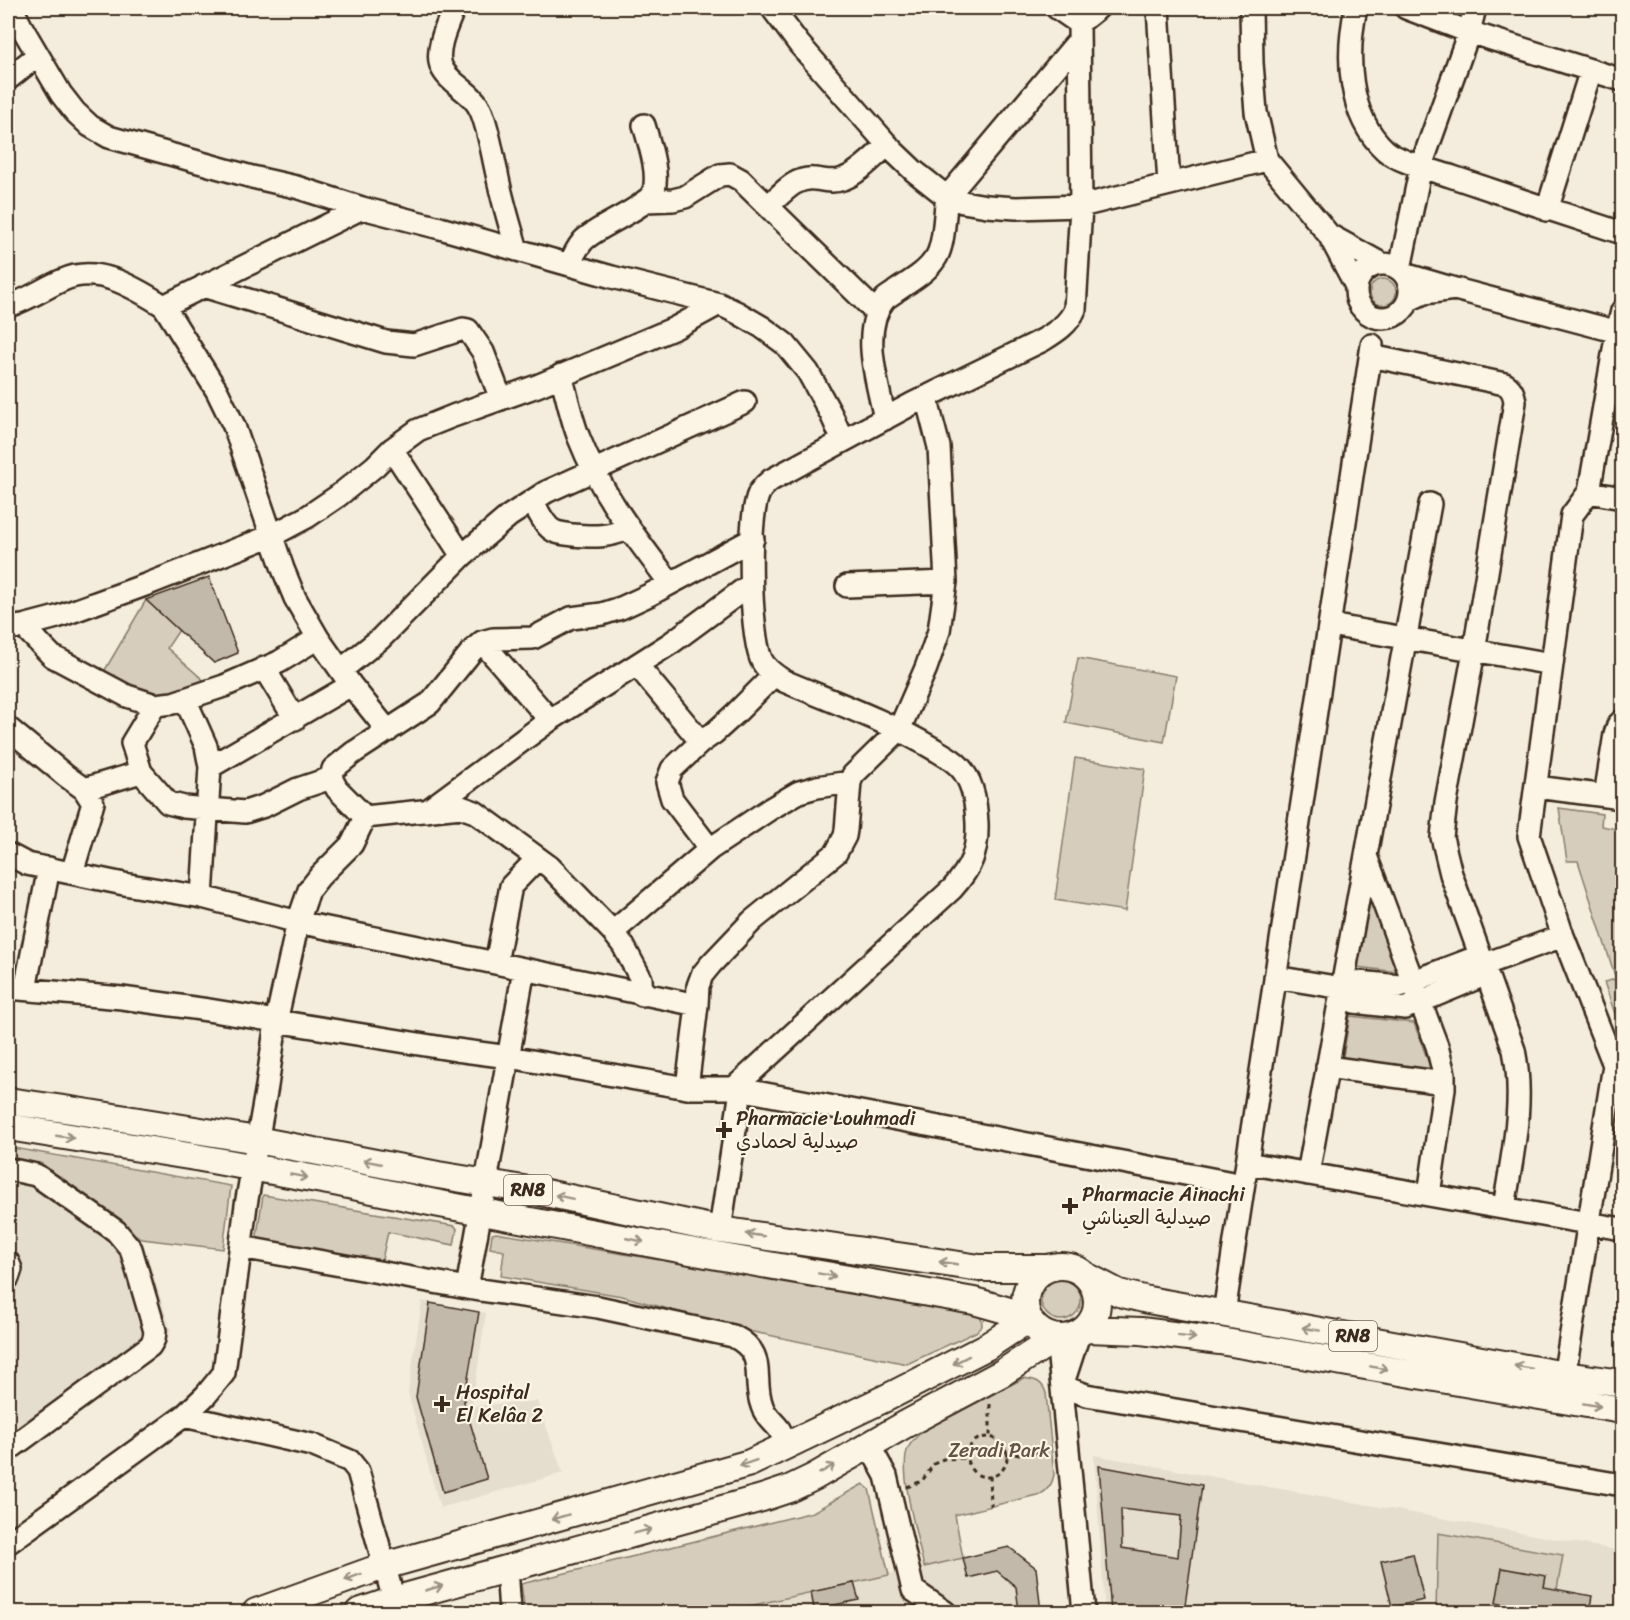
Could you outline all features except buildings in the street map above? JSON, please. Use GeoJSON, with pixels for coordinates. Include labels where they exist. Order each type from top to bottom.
{"type":"FeatureCollection","features":[{"type":"Feature","properties":{"kind":"main road","name":"RN8"},"geometry":{"type":"LineString","coordinates":[[8,1101],[257,1140],[552,1195],[720,1230],[980,1268],[1070,1266],[1119,1293],[1224,1313],[1563,1387],[1623,1410]]}},
{"type":"Feature","properties":{"kind":"main road","name":"RN8"},"geometry":{"type":"LineString","coordinates":[[8,1127],[195,1157],[717,1256],[974,1301],[1028,1317],[1040,1332],[1070,1335],[1141,1331],[1563,1387],[1623,1383]]}},
{"type":"Feature","properties":{"kind":"main road"},"geometry":{"type":"LineString","coordinates":[[435,1203],[438,1175]]}},
{"type":"Feature","properties":{"kind":"main road"},"geometry":{"type":"LineString","coordinates":[[974,1301],[980,1268]]}},
{"type":"Feature","properties":{"kind":"main road"},"geometry":{"type":"LineString","coordinates":[[256,1612],[384,1566],[750,1463],[986,1347],[1028,1317],[1025,1304],[1030,1282],[1038,1273],[1048,1268]]}},
{"type":"Feature","properties":{"kind":"main road"},"geometry":{"type":"LineString","coordinates":[[359,1612],[394,1600],[789,1489],[1094,1320],[1098,1298],[1095,1286],[1088,1277]]}},
{"type":"Feature","properties":{"kind":"main road"},"geometry":{"type":"LineString","coordinates":[[1141,1331],[1148,1300]]}},
{"type":"Feature","properties":{"kind":"main road"},"geometry":{"type":"LineString","coordinates":[[986,1347],[1002,1373]]}},
{"type":"Feature","properties":{"kind":"main road"},"geometry":{"type":"LineString","coordinates":[[892,1395],[906,1424]]}},
{"type":"Feature","properties":{"kind":"street"},"geometry":{"type":"LineString","coordinates":[[12,8],[61,94],[90,126],[109,137],[719,304],[746,317],[785,344],[808,372],[843,441]]}},
{"type":"Feature","properties":{"kind":"street"},"geometry":{"type":"LineString","coordinates":[[454,8],[444,33],[440,52],[441,66],[458,86],[476,100],[481,109],[517,250]]}},
{"type":"Feature","properties":{"kind":"street"},"geometry":{"type":"LineString","coordinates":[[772,8],[799,44],[888,145],[914,171],[947,197],[963,202],[1016,208],[1081,206],[1267,160]]}},
{"type":"Feature","properties":{"kind":"street"},"geometry":{"type":"LineString","coordinates":[[720,1230],[737,1089],[952,889],[969,868],[977,846],[976,808],[972,789],[963,771],[954,761],[899,730],[784,681],[774,675],[761,659],[751,584],[758,495],[771,480],[885,419],[1043,340],[1055,333],[1071,318],[1075,309],[1081,206],[1079,31],[1057,8]]}},
{"type":"Feature","properties":{"kind":"street"},"geometry":{"type":"LineString","coordinates":[[885,419],[873,362],[872,338],[875,317],[886,299],[927,269],[936,258],[943,241],[947,197],[1098,8]]}},
{"type":"Feature","properties":{"kind":"street"},"geometry":{"type":"LineString","coordinates":[[1158,8],[1169,184]]}},
{"type":"Feature","properties":{"kind":"street"},"geometry":{"type":"LineString","coordinates":[[1251,8],[1256,112],[1267,160],[1329,235],[1364,310],[1380,318],[1389,317],[1424,293],[1455,289]]}},
{"type":"Feature","properties":{"kind":"street"},"geometry":{"type":"LineString","coordinates":[[1356,8],[1350,54],[1353,87],[1359,110],[1367,126],[1386,152],[1547,210],[1623,233]]}},
{"type":"Feature","properties":{"kind":"street"},"geometry":{"type":"LineString","coordinates":[[1406,8],[1469,32],[1623,80]]}},
{"type":"Feature","properties":{"kind":"street"},"geometry":{"type":"LineString","coordinates":[[1395,269],[1421,166],[1469,32],[1475,8]]}},
{"type":"Feature","properties":{"kind":"street"},"geometry":{"type":"LineString","coordinates":[[8,79],[38,54]]}},
{"type":"Feature","properties":{"kind":"street"},"geometry":{"type":"LineString","coordinates":[[1547,210],[1591,70]]}},
{"type":"Feature","properties":{"kind":"street"},"geometry":{"type":"LineString","coordinates":[[570,265],[575,252],[584,240],[645,201],[654,192],[654,163],[644,125]]}},
{"type":"Feature","properties":{"kind":"street"},"geometry":{"type":"LineString","coordinates":[[768,206],[794,183],[806,178],[830,182],[840,181],[850,176],[888,145]]}},
{"type":"Feature","properties":{"kind":"street"},"geometry":{"type":"LineString","coordinates":[[645,201],[685,197],[720,175],[730,174],[741,180],[878,313]]}},
{"type":"Feature","properties":{"kind":"street"},"geometry":{"type":"LineString","coordinates":[[164,306],[363,208]]}},
{"type":"Feature","properties":{"kind":"street"},"geometry":{"type":"LineString","coordinates":[[1329,235],[1395,269],[1455,289],[1620,332]]}},
{"type":"Feature","properties":{"kind":"street"},"geometry":{"type":"LineString","coordinates":[[1224,1313],[1371,350],[1368,326],[1358,295],[1359,278],[1371,266],[1395,269],[1409,282],[1410,291],[1403,307],[1383,327],[1371,350]]}},
{"type":"Feature","properties":{"kind":"street"},"geometry":{"type":"LineString","coordinates":[[8,303],[23,301],[68,278],[88,273],[139,290],[164,306],[217,391],[230,417],[295,598],[318,638],[388,731]]}},
{"type":"Feature","properties":{"kind":"street"},"geometry":{"type":"LineString","coordinates":[[203,286],[386,342],[414,345],[458,330],[468,330],[483,352],[501,399]]}},
{"type":"Feature","properties":{"kind":"street"},"geometry":{"type":"LineString","coordinates":[[15,627],[57,617],[273,535],[307,517],[338,496],[392,449],[418,430],[501,399],[675,328],[719,304]]}},
{"type":"Feature","properties":{"kind":"street"},"geometry":{"type":"LineString","coordinates":[[1563,1387],[1618,1060],[1563,936],[1529,836],[1572,515],[1589,492],[1623,311]]}},
{"type":"Feature","properties":{"kind":"street"},"geometry":{"type":"LineString","coordinates":[[1371,350],[1505,384],[1515,396],[1442,837],[1451,874],[1514,1050],[1519,1080],[1519,1100],[1504,1208]]}},
{"type":"Feature","properties":{"kind":"street"},"geometry":{"type":"LineString","coordinates":[[561,375],[578,437],[603,490],[628,529],[670,584]]}},
{"type":"Feature","properties":{"kind":"street"},"geometry":{"type":"LineString","coordinates":[[687,1088],[698,986],[702,975],[752,921],[836,853],[845,836],[850,782],[853,775],[899,730],[926,668],[939,631],[946,582],[939,447],[926,398]]}},
{"type":"Feature","properties":{"kind":"street"},"geometry":{"type":"LineString","coordinates":[[210,767],[295,719],[346,678],[380,639],[462,556],[509,516],[546,492],[745,402]]}},
{"type":"Feature","properties":{"kind":"street"},"geometry":{"type":"LineString","coordinates":[[392,449],[462,556]]}},
{"type":"Feature","properties":{"kind":"street"},"geometry":{"type":"LineString","coordinates":[[1589,492],[1623,498]]}},
{"type":"Feature","properties":{"kind":"street"},"geometry":{"type":"LineString","coordinates":[[532,501],[547,525],[563,534],[596,537],[628,529]]}},
{"type":"Feature","properties":{"kind":"street"},"geometry":{"type":"LineString","coordinates":[[1308,1174],[1430,504]]}},
{"type":"Feature","properties":{"kind":"street"},"geometry":{"type":"LineString","coordinates":[[365,817],[337,789],[331,778],[333,769],[353,753],[430,703],[472,651],[483,642],[493,639],[532,638],[571,618],[602,614],[621,608],[753,539]]}},
{"type":"Feature","properties":{"kind":"street"},"geometry":{"type":"LineString","coordinates":[[847,586],[946,582]]}},
{"type":"Feature","properties":{"kind":"street"},"geometry":{"type":"LineString","coordinates":[[427,811],[550,720],[672,644],[751,584]]}},
{"type":"Feature","properties":{"kind":"street"},"geometry":{"type":"LineString","coordinates":[[1330,625],[1552,664]]}},
{"type":"Feature","properties":{"kind":"street"},"geometry":{"type":"LineString","coordinates":[[15,627],[52,656],[127,696],[155,705],[173,703],[224,686],[279,662],[318,638]]}},
{"type":"Feature","properties":{"kind":"street"},"geometry":{"type":"LineString","coordinates":[[483,642],[550,720]]}},
{"type":"Feature","properties":{"kind":"street"},"geometry":{"type":"LineString","coordinates":[[637,665],[701,742]]}},
{"type":"Feature","properties":{"kind":"street"},"geometry":{"type":"LineString","coordinates":[[264,668],[295,719]]}},
{"type":"Feature","properties":{"kind":"street"},"geometry":{"type":"LineString","coordinates":[[710,849],[672,799],[667,782],[672,770],[735,714],[774,675]]}},
{"type":"Feature","properties":{"kind":"street"},"geometry":{"type":"LineString","coordinates":[[185,699],[206,746],[210,767],[202,897]]}},
{"type":"Feature","properties":{"kind":"street"},"geometry":{"type":"LineString","coordinates":[[155,705],[132,743],[141,772],[168,803],[208,810],[245,812],[264,806],[298,789],[331,778]]}},
{"type":"Feature","properties":{"kind":"street"},"geometry":{"type":"LineString","coordinates":[[1536,787],[1614,797],[1615,734],[1618,725],[1623,721]]}},
{"type":"Feature","properties":{"kind":"street"},"geometry":{"type":"LineString","coordinates":[[8,728],[84,789],[93,803],[72,873]]}},
{"type":"Feature","properties":{"kind":"street"},"geometry":{"type":"LineString","coordinates":[[84,789],[141,772]]}},
{"type":"Feature","properties":{"kind":"street"},"geometry":{"type":"LineString","coordinates":[[613,932],[710,849],[770,809],[799,792],[850,782]]}},
{"type":"Feature","properties":{"kind":"street"},"geometry":{"type":"LineString","coordinates":[[365,817],[461,807],[475,812],[550,867],[613,932],[623,945],[641,979],[642,995]]}},
{"type":"Feature","properties":{"kind":"street"},"geometry":{"type":"LineString","coordinates":[[8,1543],[184,1416],[206,1395],[224,1373],[246,1204],[276,1022],[298,922],[309,890],[352,844],[365,817]]}},
{"type":"Feature","properties":{"kind":"street"},"geometry":{"type":"LineString","coordinates":[[8,854],[27,864],[202,897],[298,922],[697,1005]]}},
{"type":"Feature","properties":{"kind":"street"},"geometry":{"type":"LineString","coordinates":[[1366,855],[1441,1060],[1444,1083],[1442,1108],[1429,1195]]}},
{"type":"Feature","properties":{"kind":"street"},"geometry":{"type":"LineString","coordinates":[[496,963],[511,886],[538,858]]}},
{"type":"Feature","properties":{"kind":"street"},"geometry":{"type":"LineString","coordinates":[[49,868],[16,989],[122,998],[208,1010],[509,1057],[687,1088],[737,1089],[1243,1185]]}},
{"type":"Feature","properties":{"kind":"street"},"geometry":{"type":"LineString","coordinates":[[1275,977],[1342,988],[1354,1002],[1405,1008],[1417,991],[1475,979],[1485,964],[1563,936]]}},
{"type":"Feature","properties":{"kind":"street"},"geometry":{"type":"LineString","coordinates":[[468,1288],[524,969]]}},
{"type":"Feature","properties":{"kind":"street"},"geometry":{"type":"LineString","coordinates":[[1328,1067],[1444,1083]]}},
{"type":"Feature","properties":{"kind":"street"},"geometry":{"type":"LineString","coordinates":[[1247,1163],[1623,1228]]}},
{"type":"Feature","properties":{"kind":"street"},"geometry":{"type":"LineString","coordinates":[[8,1169],[36,1175],[116,1231],[131,1249],[155,1331],[150,1346],[8,1450]]}},
{"type":"Feature","properties":{"kind":"street"},"geometry":{"type":"LineString","coordinates":[[241,1247],[468,1288],[598,1307],[714,1331],[738,1339],[751,1350],[758,1370],[758,1394],[763,1409],[787,1446]]}},
{"type":"Feature","properties":{"kind":"street"},"geometry":{"type":"LineString","coordinates":[[8,1262],[11,1269],[8,1278]]}},
{"type":"Feature","properties":{"kind":"street"},"geometry":{"type":"LineString","coordinates":[[1070,1335],[1062,1386],[1084,1612]]}},
{"type":"Feature","properties":{"kind":"street"},"geometry":{"type":"LineString","coordinates":[[1062,1386],[1086,1395],[1623,1485]]}},
{"type":"Feature","properties":{"kind":"street"},"geometry":{"type":"LineString","coordinates":[[184,1416],[312,1445],[350,1461],[358,1471],[394,1600]]}},
{"type":"Feature","properties":{"kind":"street"},"geometry":{"type":"LineString","coordinates":[[869,1445],[886,1476],[913,1590],[945,1612]]}},
{"type":"Feature","properties":{"kind":"street"},"geometry":{"type":"LineString","coordinates":[[507,1568],[510,1612]]}},
{"type":"Feature","properties":{"kind":"path"},"geometry":{"type":"LineString","coordinates":[[990,1396],[990,1438]]}},
{"type":"Feature","properties":{"kind":"path"},"geometry":{"type":"LineString","coordinates":[[981,1438],[999,1441],[1006,1455],[1002,1471],[990,1476],[977,1474],[967,1458],[975,1441],[981,1438]]}},
{"type":"Feature","properties":{"kind":"path"},"geometry":{"type":"LineString","coordinates":[[1006,1455],[1068,1451]]}},
{"type":"Feature","properties":{"kind":"path"},"geometry":{"type":"LineString","coordinates":[[907,1487],[922,1480],[934,1464],[943,1459],[967,1458]]}},
{"type":"Feature","properties":{"kind":"path"},"geometry":{"type":"LineString","coordinates":[[990,1476],[991,1506]]}},
{"type":"Feature","properties":{"kind":"shaded area"},"geometry":{"type":"Polygon","coordinates":[[[8,1159],[33,1163],[142,1239],[171,1331],[165,1345],[8,1461],[8,1159]]]}},
{"type":"Feature","properties":{"kind":"shaded area","name":"Hospital El Kelâa 2"},"geometry":{"type":"Polygon","coordinates":[[[422,1301],[486,1313],[472,1406],[537,1401],[563,1473],[440,1508],[408,1393],[422,1301]]]}},
{"type":"Feature","properties":{"kind":"shaded area"},"geometry":{"type":"Polygon","coordinates":[[[1094,1455],[1622,1551],[1622,1612],[1105,1612],[1094,1455]]]}},
{"type":"Feature","properties":{"kind":"shaded area"},"geometry":{"type":"Polygon","coordinates":[[[1009,1547],[1036,1568],[1041,1612],[722,1612],[1009,1547]]]}},
{"type":"Feature","properties":{"kind":"green space"},"geometry":{"type":"Polygon","coordinates":[[[1383,279],[1392,283],[1396,292],[1392,301],[1383,305],[1374,301],[1370,292],[1374,283],[1383,279]]]}},
{"type":"Feature","properties":{"kind":"green space"},"geometry":{"type":"Polygon","coordinates":[[[146,600],[179,630],[167,648],[209,685],[170,698],[148,695],[102,675],[146,600]]]}},
{"type":"Feature","properties":{"kind":"green space"},"geometry":{"type":"Polygon","coordinates":[[[1078,658],[1176,676],[1164,742],[1066,723],[1078,658]]]}},
{"type":"Feature","properties":{"kind":"green space"},"geometry":{"type":"Polygon","coordinates":[[[1075,758],[1145,769],[1125,911],[1055,900],[1075,758]]]}},
{"type":"Feature","properties":{"kind":"green space"},"geometry":{"type":"Polygon","coordinates":[[[1559,808],[1602,814],[1601,826],[1622,830],[1622,1034],[1604,982],[1616,979],[1578,861],[1567,861],[1559,808]]]}},
{"type":"Feature","properties":{"kind":"green space"},"geometry":{"type":"Polygon","coordinates":[[[1371,897],[1398,972],[1357,967],[1371,897]]]}},
{"type":"Feature","properties":{"kind":"green space"},"geometry":{"type":"Polygon","coordinates":[[[1350,1016],[1414,1023],[1434,1077],[1342,1062],[1350,1016]]]}},
{"type":"Feature","properties":{"kind":"green space"},"geometry":{"type":"Polygon","coordinates":[[[8,1147],[231,1186],[223,1249],[142,1239],[33,1163],[8,1159],[8,1147]]]}},
{"type":"Feature","properties":{"kind":"green space"},"geometry":{"type":"Polygon","coordinates":[[[263,1195],[455,1226],[457,1229],[454,1245],[388,1232],[381,1264],[256,1242],[263,1195]]]}},
{"type":"Feature","properties":{"kind":"green space"},"geometry":{"type":"Polygon","coordinates":[[[492,1234],[975,1312],[981,1318],[982,1326],[976,1332],[907,1364],[739,1329],[622,1296],[501,1276],[504,1251],[490,1248],[492,1234]]]}},
{"type":"Feature","properties":{"kind":"green space"},"geometry":{"type":"Polygon","coordinates":[[[1061,1280],[1075,1286],[1081,1300],[1075,1314],[1061,1320],[1047,1314],[1041,1300],[1047,1286],[1061,1280]]]}},
{"type":"Feature","properties":{"kind":"green space","name":"Zeradi Park"},"geometry":{"type":"Polygon","coordinates":[[[1024,1378],[1038,1382],[1046,1393],[1054,1475],[1051,1484],[1041,1494],[955,1515],[963,1558],[924,1567],[907,1489],[905,1472],[908,1448],[923,1431],[1024,1378]]]}},
{"type":"Feature","properties":{"kind":"green space"},"geometry":{"type":"Polygon","coordinates":[[[863,1484],[869,1489],[889,1575],[722,1612],[525,1612],[521,1584],[813,1512],[863,1484]]]}},
{"type":"Feature","properties":{"kind":"green space"},"geometry":{"type":"Polygon","coordinates":[[[1438,1533],[1563,1555],[1553,1612],[1436,1612],[1438,1533]]]}},
{"type":"Feature","properties":{"kind":"place","name":"Pharmacie Louhmadi صيدلية لحمادي"},"geometry":{"type":"Point","coordinates":[724,1130]}},
{"type":"Feature","properties":{"kind":"place","name":"Pharmacie Ainachi صيدلية العيناشي"},"geometry":{"type":"Point","coordinates":[1070,1206]}},
{"type":"Feature","properties":{"kind":"place","name":"Hospital El Kelâa 2"},"geometry":{"type":"Point","coordinates":[442,1404]}}]}
